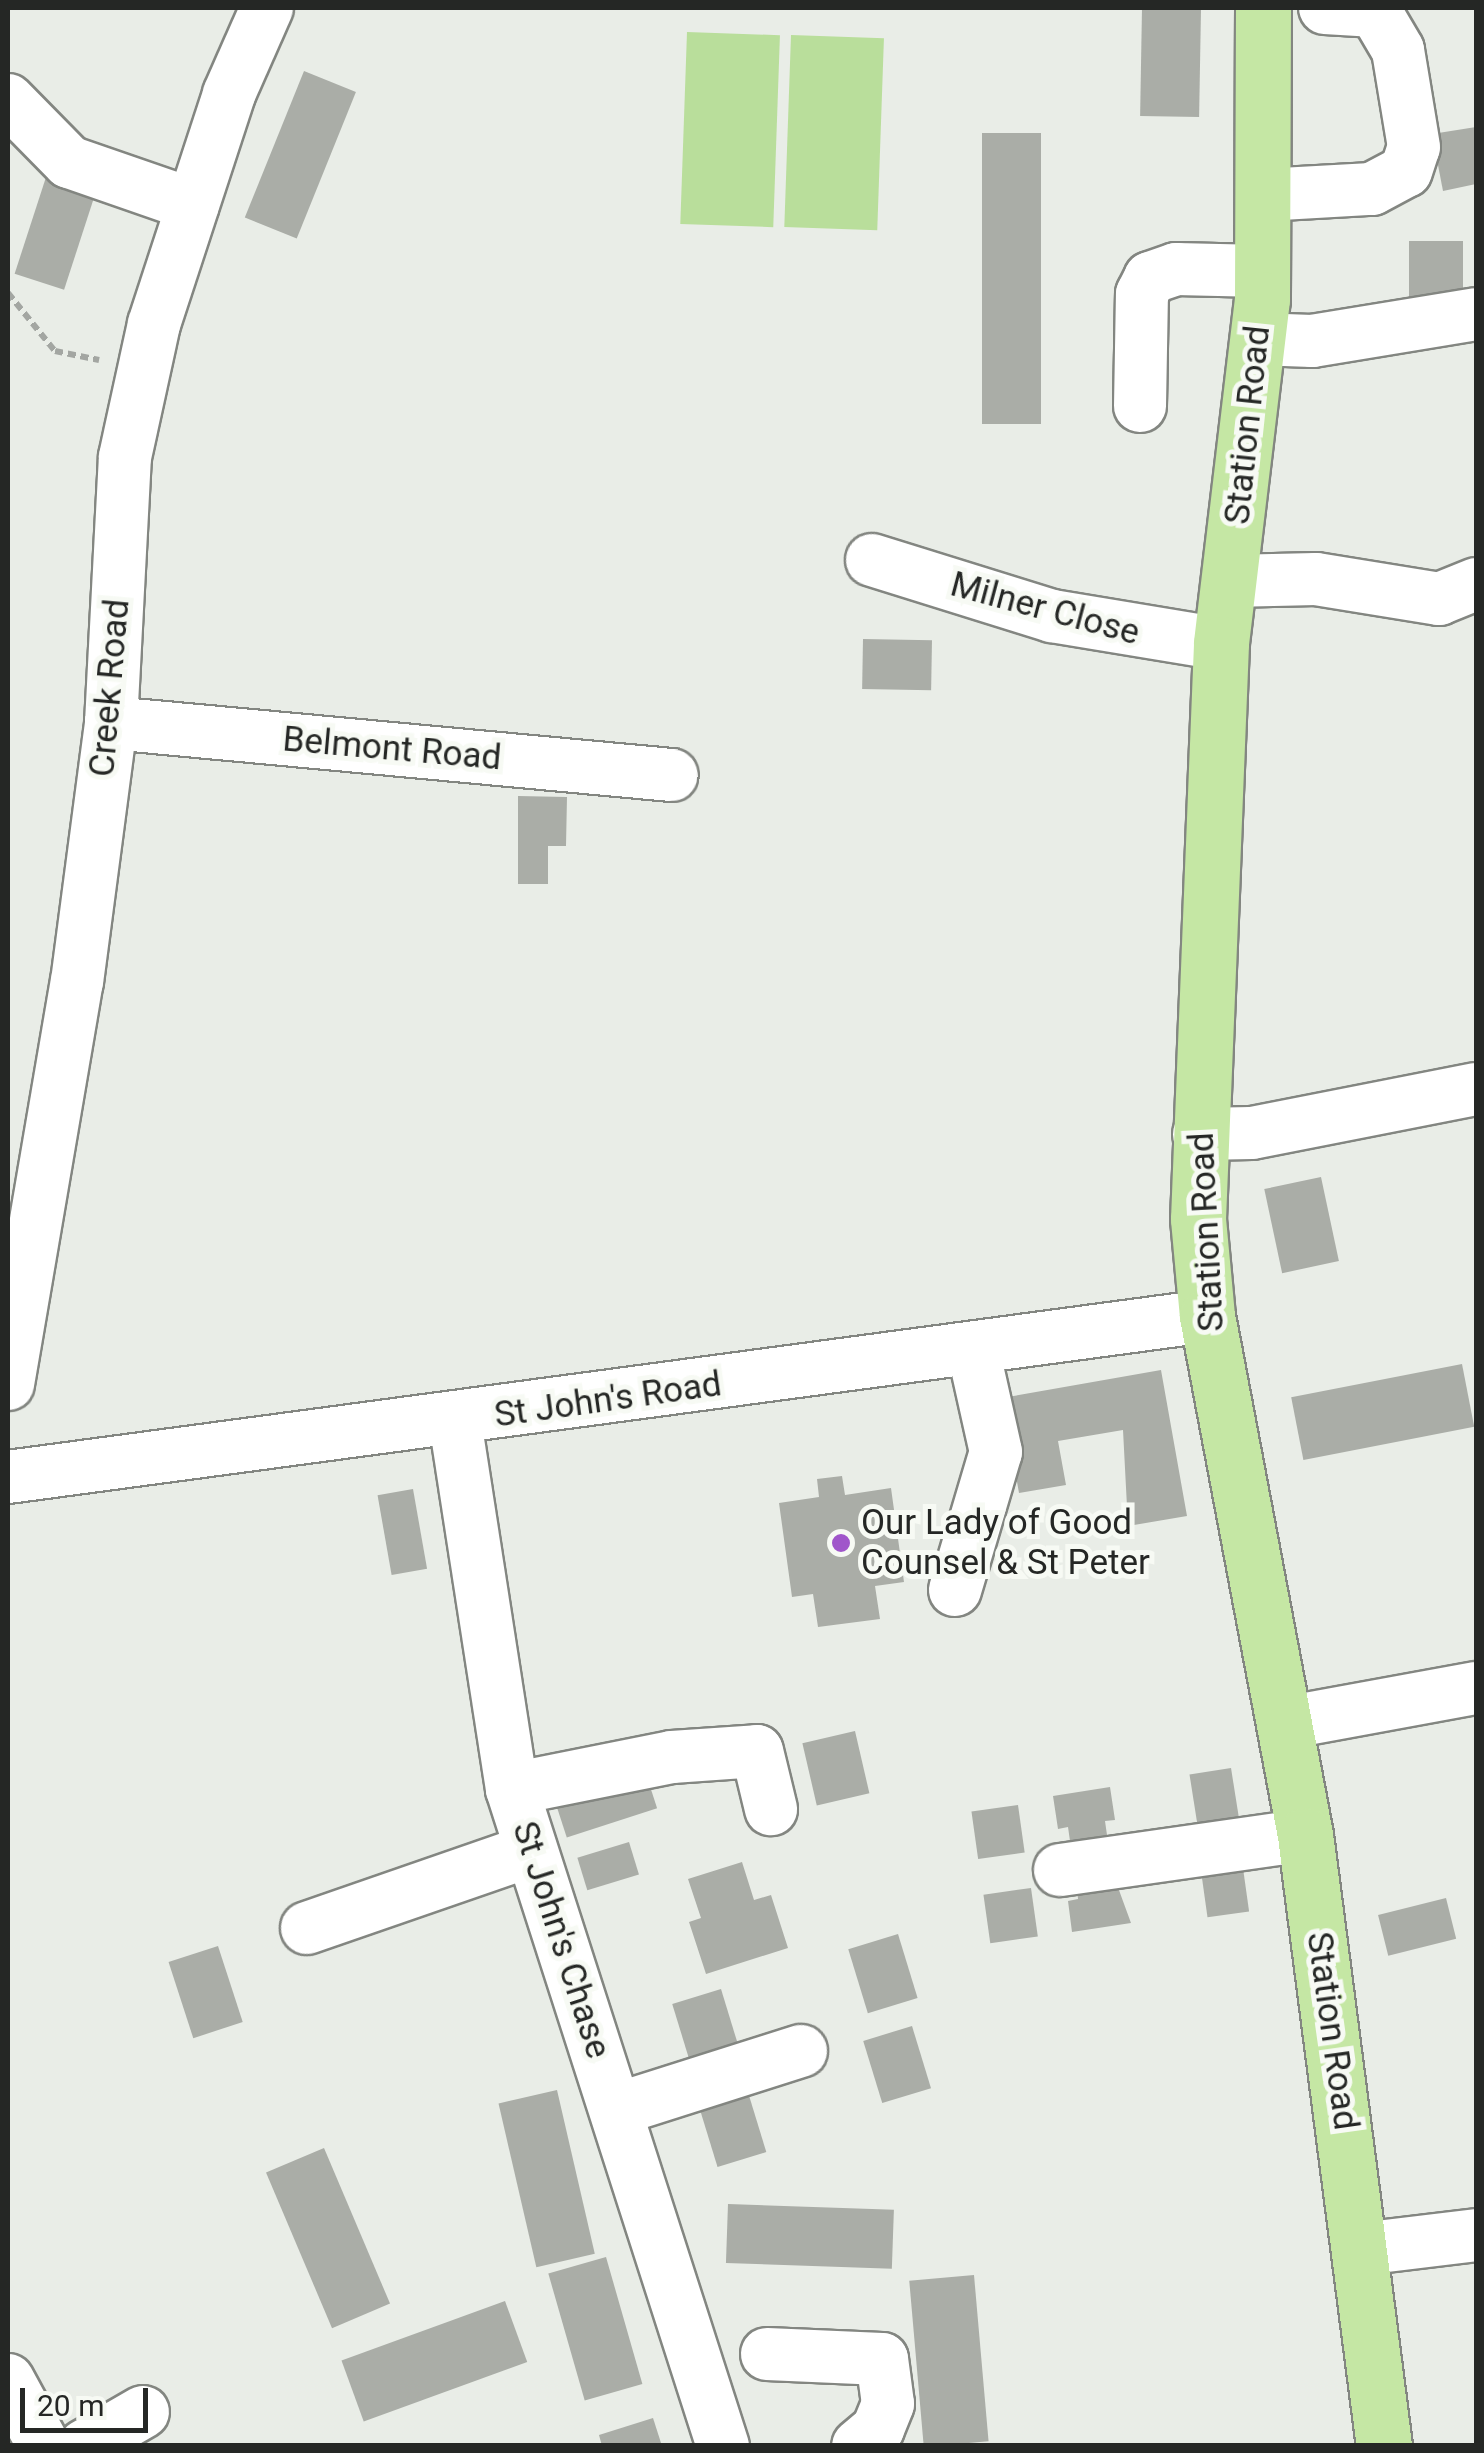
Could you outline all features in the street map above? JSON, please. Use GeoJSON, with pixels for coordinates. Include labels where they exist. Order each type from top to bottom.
{"type":"FeatureCollection","features":[{"type":"Feature","properties":{"kind":"main road","name":"Station Road"},"geometry":{"type":"LineString","coordinates":[[1263,8],[1262,271],[1221,644],[1199,1134],[1207,1316],[1305,1835],[1384,2446]]}},
{"type":"Feature","properties":{"kind":"street","name":"Creek Road"},"geometry":{"type":"LineString","coordinates":[[8,1384],[68,1040],[112,723],[126,457],[144,370],[193,206],[268,8]]}},
{"type":"Feature","properties":{"kind":"street"},"geometry":{"type":"LineString","coordinates":[[1263,195],[1372,189],[1406,171],[1412,105],[1398,50],[1367,9]]}},
{"type":"Feature","properties":{"kind":"street"},"geometry":{"type":"LineString","coordinates":[[8,100],[69,162],[193,206]]}},
{"type":"Feature","properties":{"kind":"street"},"geometry":{"type":"LineString","coordinates":[[1140,406],[1142,294],[1150,278],[1176,269],[1262,271]]}},
{"type":"Feature","properties":{"kind":"street"},"geometry":{"type":"LineString","coordinates":[[1257,339],[1312,341],[1476,314]]}},
{"type":"Feature","properties":{"kind":"street","name":"Milner Close"},"geometry":{"type":"LineString","coordinates":[[872,560],[1052,616],[1221,644]]}},
{"type":"Feature","properties":{"kind":"street"},"geometry":{"type":"LineString","coordinates":[[1230,581],[1316,579],[1439,599],[1476,584]]}},
{"type":"Feature","properties":{"kind":"street","name":"Belmont Road"},"geometry":{"type":"LineString","coordinates":[[112,723],[672,775]]}},
{"type":"Feature","properties":{"kind":"street"},"geometry":{"type":"LineString","coordinates":[[1199,1134],[1252,1133],[1476,1088]]}},
{"type":"Feature","properties":{"kind":"street","name":"St John's Road"},"geometry":{"type":"LineString","coordinates":[[8,1477],[454,1421],[1207,1316]]}},
{"type":"Feature","properties":{"kind":"street"},"geometry":{"type":"LineString","coordinates":[[955,1590],[996,1452],[974,1349]]}},
{"type":"Feature","properties":{"kind":"street","name":"St John's Chase"},"geometry":{"type":"LineString","coordinates":[[454,1421],[512,1789],[724,2446]]}},
{"type":"Feature","properties":{"kind":"street"},"geometry":{"type":"LineString","coordinates":[[1285,1723],[1476,1688]]}},
{"type":"Feature","properties":{"kind":"street"},"geometry":{"type":"LineString","coordinates":[[512,1789],[672,1758],[758,1750],[771,1808]]}},
{"type":"Feature","properties":{"kind":"street"},"geometry":{"type":"LineString","coordinates":[[1060,1870],[1305,1835]]}},
{"type":"Feature","properties":{"kind":"street"},"geometry":{"type":"LineString","coordinates":[[307,1928],[529,1851]]}},
{"type":"Feature","properties":{"kind":"street"},"geometry":{"type":"LineString","coordinates":[[618,2109],[801,2050]]}},
{"type":"Feature","properties":{"kind":"street"},"geometry":{"type":"LineString","coordinates":[[1361,2249],[1476,2235]]}},
{"type":"Feature","properties":{"kind":"street"},"geometry":{"type":"LineString","coordinates":[[767,2354],[882,2359],[888,2404],[878,2429],[858,2446]]}},
{"type":"Feature","properties":{"kind":"street"},"geometry":{"type":"LineString","coordinates":[[8,2380],[44,2446]]}},
{"type":"Feature","properties":{"kind":"street"},"geometry":{"type":"LineString","coordinates":[[84,2446],[143,2412]]}},
{"type":"Feature","properties":{"kind":"path"},"geometry":{"type":"LineString","coordinates":[[8,294],[55,351],[144,370]]}},
{"type":"Feature","properties":{"kind":"green space"},"geometry":{"type":"Polygon","coordinates":[[[687,32],[780,35],[773,227],[680,224],[687,32]]]}},
{"type":"Feature","properties":{"kind":"green space"},"geometry":{"type":"Polygon","coordinates":[[[791,35],[884,38],[877,230],[784,227],[791,35]]]}},
{"type":"Feature","properties":{"kind":"building"},"geometry":{"type":"Polygon","coordinates":[[[1142,8],[1201,9],[1199,117],[1140,116],[1142,8]]]}},
{"type":"Feature","properties":{"kind":"building"},"geometry":{"type":"Polygon","coordinates":[[[304,71],[356,92],[297,238],[245,217],[304,71]]]}},
{"type":"Feature","properties":{"kind":"building"},"geometry":{"type":"Polygon","coordinates":[[[1476,127],[1476,184],[1443,191],[1432,134],[1476,127]]]}},
{"type":"Feature","properties":{"kind":"building"},"geometry":{"type":"Polygon","coordinates":[[[982,133],[1041,133],[1041,424],[982,424],[982,133]]]}},
{"type":"Feature","properties":{"kind":"building"},"geometry":{"type":"Polygon","coordinates":[[[48,171],[97,187],[64,290],[15,274],[48,171]]]}},
{"type":"Feature","properties":{"kind":"building"},"geometry":{"type":"Polygon","coordinates":[[[1409,241],[1463,241],[1463,304],[1409,304],[1409,241]]]}},
{"type":"Feature","properties":{"kind":"building"},"geometry":{"type":"Polygon","coordinates":[[[863,639],[932,640],[931,690],[862,689],[863,639]]]}},
{"type":"Feature","properties":{"kind":"building"},"geometry":{"type":"Polygon","coordinates":[[[518,796],[567,797],[566,846],[548,846],[548,884],[518,884],[518,796]]]}},
{"type":"Feature","properties":{"kind":"building"},"geometry":{"type":"Polygon","coordinates":[[[1321,1177],[1339,1261],[1282,1273],[1264,1189],[1321,1177]]]}},
{"type":"Feature","properties":{"kind":"building"},"geometry":{"type":"Polygon","coordinates":[[[1462,1364],[1474,1427],[1303,1460],[1291,1397],[1462,1364]]]}},
{"type":"Feature","properties":{"kind":"building"},"geometry":{"type":"Polygon","coordinates":[[[1161,1370],[1187,1516],[1128,1526],[1123,1430],[1058,1441],[1066,1485],[1019,1493],[1002,1398],[1161,1370]]]}},
{"type":"Feature","properties":{"kind":"building","name":"Our Lady of Good Counsel & St Peter"},"geometry":{"type":"Polygon","coordinates":[[[842,1476],[845,1495],[891,1488],[904,1582],[875,1586],[880,1619],[818,1627],[813,1594],[792,1597],[779,1503],[819,1497],[817,1479],[842,1476]]]}},
{"type":"Feature","properties":{"kind":"building"},"geometry":{"type":"Polygon","coordinates":[[[413,1489],[427,1569],[392,1575],[378,1495],[413,1489]]]}},
{"type":"Feature","properties":{"kind":"building"},"geometry":{"type":"Polygon","coordinates":[[[855,1731],[869,1793],[817,1806],[802,1743],[855,1731]]]}},
{"type":"Feature","properties":{"kind":"building"},"geometry":{"type":"Polygon","coordinates":[[[1231,1768],[1239,1820],[1198,1827],[1190,1775],[1231,1768]]]}},
{"type":"Feature","properties":{"kind":"building"},"geometry":{"type":"Polygon","coordinates":[[[646,1774],[657,1808],[567,1838],[556,1803],[646,1774]]]}},
{"type":"Feature","properties":{"kind":"building"},"geometry":{"type":"Polygon","coordinates":[[[1110,1787],[1115,1820],[1105,1821],[1107,1835],[1070,1841],[1068,1827],[1058,1829],[1053,1796],[1110,1787]]]}},
{"type":"Feature","properties":{"kind":"building"},"geometry":{"type":"Polygon","coordinates":[[[1018,1805],[1025,1853],[978,1859],[971,1812],[1018,1805]]]}},
{"type":"Feature","properties":{"kind":"building"},"geometry":{"type":"Polygon","coordinates":[[[629,1842],[639,1875],[587,1890],[577,1858],[629,1842]]]}},
{"type":"Feature","properties":{"kind":"building"},"geometry":{"type":"Polygon","coordinates":[[[1242,1861],[1249,1912],[1208,1917],[1200,1867],[1242,1861]]]}},
{"type":"Feature","properties":{"kind":"building"},"geometry":{"type":"Polygon","coordinates":[[[742,1862],[754,1900],[771,1895],[788,1948],[706,1974],[689,1922],[701,1918],[688,1879],[742,1862]]]}},
{"type":"Feature","properties":{"kind":"building"},"geometry":{"type":"Polygon","coordinates":[[[1116,1882],[1131,1923],[1072,1932],[1068,1901],[1078,1899],[1077,1888],[1116,1882]]]}},
{"type":"Feature","properties":{"kind":"building"},"geometry":{"type":"Polygon","coordinates":[[[1031,1888],[1038,1937],[990,1943],[983,1895],[1031,1888]]]}},
{"type":"Feature","properties":{"kind":"building"},"geometry":{"type":"Polygon","coordinates":[[[1446,1898],[1456,1939],[1388,1956],[1378,1915],[1446,1898]]]}},
{"type":"Feature","properties":{"kind":"building"},"geometry":{"type":"Polygon","coordinates":[[[898,1934],[918,1998],[868,2013],[848,1949],[898,1934]]]}},
{"type":"Feature","properties":{"kind":"building"},"geometry":{"type":"Polygon","coordinates":[[[218,1946],[243,2022],[193,2038],[169,1962],[218,1946]]]}},
{"type":"Feature","properties":{"kind":"building"},"geometry":{"type":"Polygon","coordinates":[[[721,1989],[740,2052],[692,2067],[672,2004],[721,1989]]]}},
{"type":"Feature","properties":{"kind":"building"},"geometry":{"type":"Polygon","coordinates":[[[912,2026],[931,2088],[882,2103],[863,2041],[912,2026]]]}},
{"type":"Feature","properties":{"kind":"building"},"geometry":{"type":"Polygon","coordinates":[[[747,2089],[766,2152],[718,2167],[698,2104],[747,2089]]]}},
{"type":"Feature","properties":{"kind":"building"},"geometry":{"type":"Polygon","coordinates":[[[557,2090],[595,2254],[536,2267],[499,2103],[557,2090]]]}},
{"type":"Feature","properties":{"kind":"building"},"geometry":{"type":"Polygon","coordinates":[[[324,2148],[390,2304],[332,2328],[266,2173],[324,2148]]]}},
{"type":"Feature","properties":{"kind":"building"},"geometry":{"type":"Polygon","coordinates":[[[728,2204],[894,2210],[892,2269],[726,2263],[728,2204]]]}},
{"type":"Feature","properties":{"kind":"building"},"geometry":{"type":"Polygon","coordinates":[[[606,2257],[642,2384],[585,2400],[548,2274],[606,2257]]]}},
{"type":"Feature","properties":{"kind":"building"},"geometry":{"type":"Polygon","coordinates":[[[974,2275],[989,2441],[924,2446],[909,2281],[974,2275]]]}},
{"type":"Feature","properties":{"kind":"building"},"geometry":{"type":"Polygon","coordinates":[[[505,2301],[527,2362],[364,2422],[341,2361],[505,2301]]]}},
{"type":"Feature","properties":{"kind":"building"},"geometry":{"type":"Polygon","coordinates":[[[653,2418],[662,2446],[602,2446],[599,2435],[653,2418]]]}},
{"type":"Feature","properties":{"kind":"place","name":"Our Lady of Good Counsel & St Peter"},"geometry":{"type":"Point","coordinates":[841,1543]}}]}
